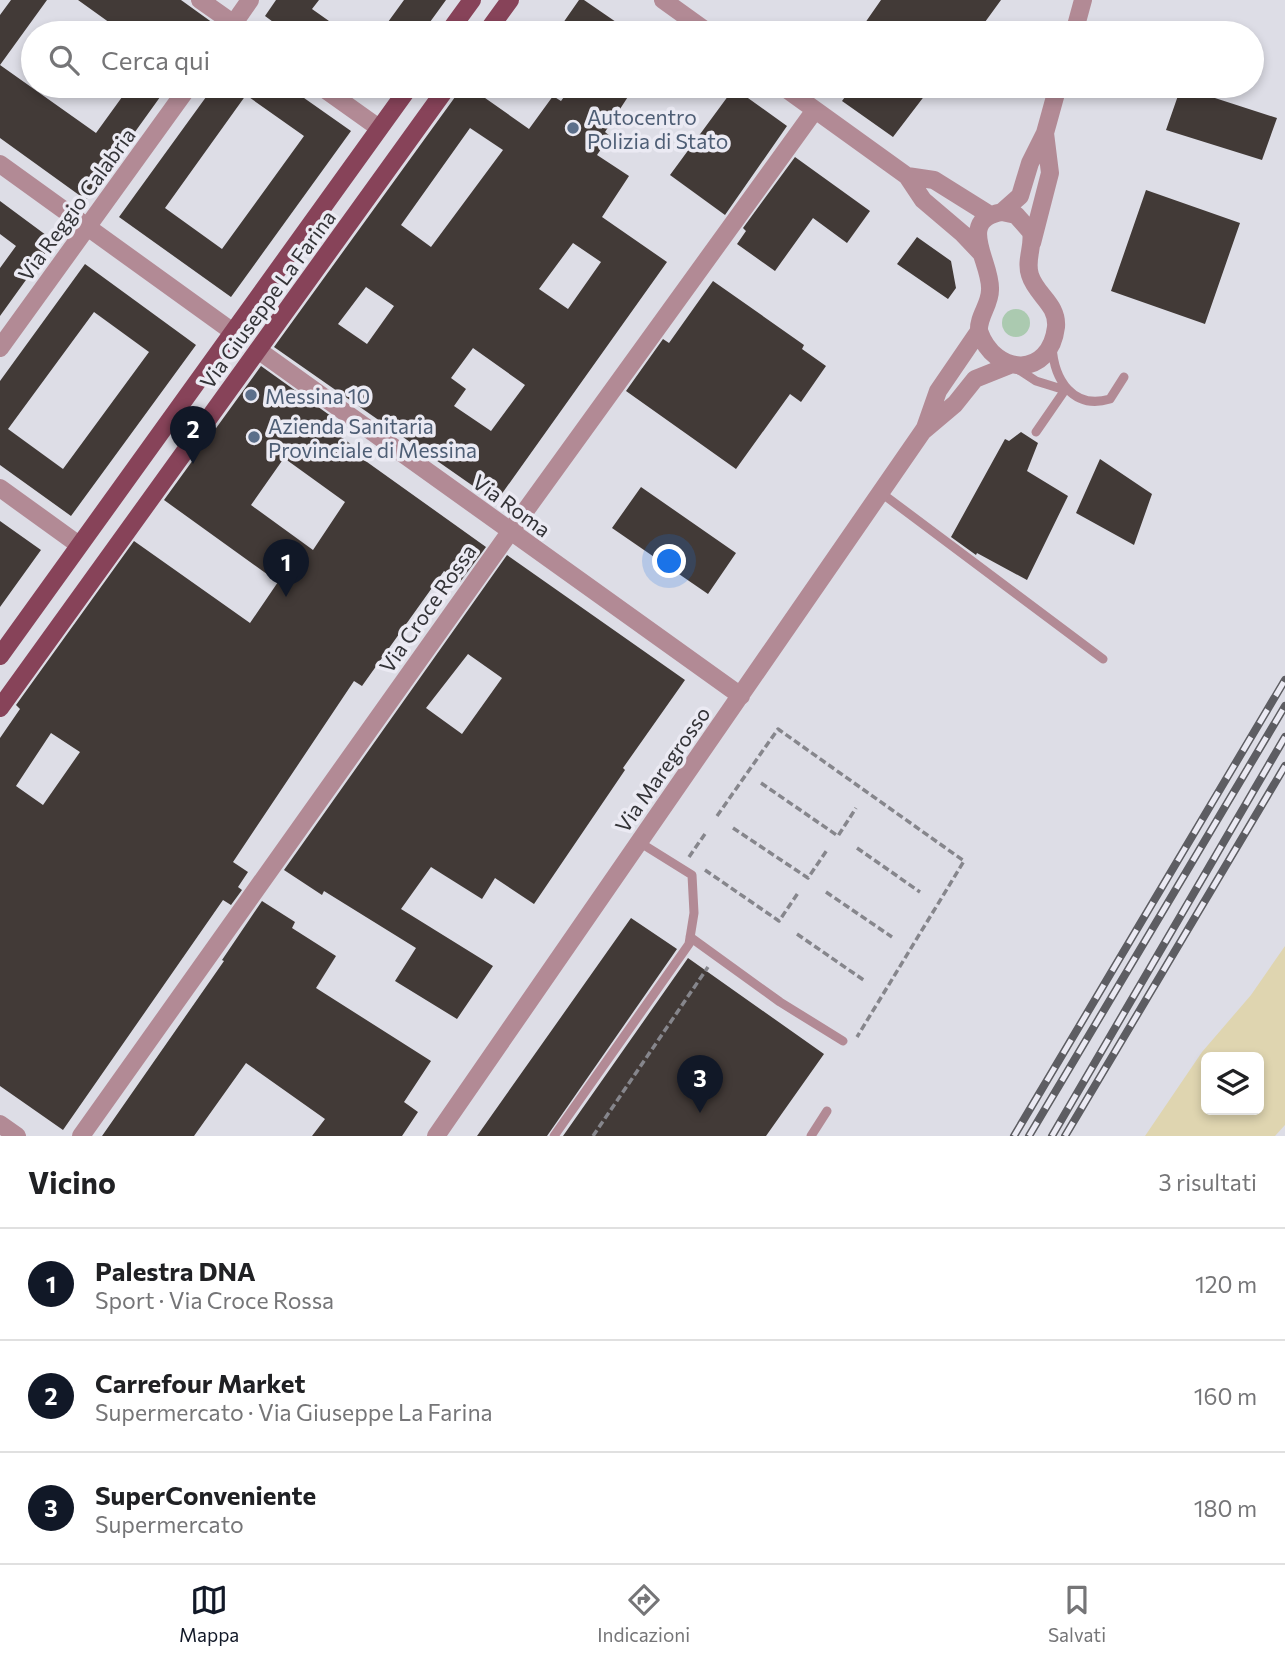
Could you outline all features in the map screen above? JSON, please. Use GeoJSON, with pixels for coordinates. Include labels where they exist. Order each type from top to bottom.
{"type":"FeatureCollection","features":[{"type":"Feature","properties":{"kind":"main road"},"geometry":{"type":"LineString","coordinates":[[456,21],[471,0]]}},
{"type":"Feature","properties":{"kind":"main road"},"geometry":{"type":"LineString","coordinates":[[495,21],[510,0]]}},
{"type":"Feature","properties":{"kind":"main road","name":"Via Giuseppe La Farina"},"geometry":{"type":"LineString","coordinates":[[0,656],[401,98]]}},
{"type":"Feature","properties":{"kind":"main road","name":"Via Giuseppe La Farina"},"geometry":{"type":"LineString","coordinates":[[0,708],[439,98]]}},
{"type":"Feature","properties":{"kind":"street"},"geometry":{"type":"LineString","coordinates":[[200,0],[224,21]]}},
{"type":"Feature","properties":{"kind":"street"},"geometry":{"type":"LineString","coordinates":[[240,21],[250,0]]}},
{"type":"Feature","properties":{"kind":"street"},"geometry":{"type":"LineString","coordinates":[[663,0],[692,21]]}},
{"type":"Feature","properties":{"kind":"street"},"geometry":{"type":"LineString","coordinates":[[1077,21],[1083,0]]}},
{"type":"Feature","properties":{"kind":"street","name":"Via Reggio Calabria"},"geometry":{"type":"LineString","coordinates":[[0,348],[180,98]]}},
{"type":"Feature","properties":{"kind":"street"},"geometry":{"type":"LineString","coordinates":[[337,98],[379,128]]}},
{"type":"Feature","properties":{"kind":"street"},"geometry":{"type":"LineString","coordinates":[[799,98],[907,176],[923,200],[981,253]]}},
{"type":"Feature","properties":{"kind":"street"},"geometry":{"type":"LineString","coordinates":[[925,428],[938,391],[979,331],[990,290],[990,274],[981,253],[978,231],[1020,196],[1030,163],[1045,133],[1055,98]]}},
{"type":"Feature","properties":{"kind":"street","name":"Via Croce Rossa"},"geometry":{"type":"LineString","coordinates":[[81,1136],[510,532],[816,110]]}},
{"type":"Feature","properties":{"kind":"street"},"geometry":{"type":"LineString","coordinates":[[1031,246],[1050,173],[1045,133]]}},
{"type":"Feature","properties":{"kind":"street"},"geometry":{"type":"LineString","coordinates":[[0,164],[233,332]]}},
{"type":"Feature","properties":{"kind":"street"},"geometry":{"type":"LineString","coordinates":[[907,176],[934,180],[996,214],[1016,215],[1026,223],[1032,236],[1029,272],[1054,312],[1056,325],[1052,341],[1041,358],[975,379],[955,404],[925,428]]}},
{"type":"Feature","properties":{"kind":"street"},"geometry":{"type":"LineString","coordinates":[[979,331],[990,352],[1012,366]]}},
{"type":"Feature","properties":{"kind":"street","name":"Via Roma"},"geometry":{"type":"LineString","coordinates":[[258,350],[741,696]]}},
{"type":"Feature","properties":{"kind":"street","name":"Via Maregrosso"},"geometry":{"type":"LineString","coordinates":[[436,1136],[925,428]]}},
{"type":"Feature","properties":{"kind":"street"},"geometry":{"type":"LineString","coordinates":[[0,488],[79,545]]}},
{"type":"Feature","properties":{"kind":"street"},"geometry":{"type":"LineString","coordinates":[[0,1124],[17,1136]]}},
{"type":"Feature","properties":{"kind":"lane"},"geometry":{"type":"LineString","coordinates":[[1052,341],[1055,370],[1069,392]]}},
{"type":"Feature","properties":{"kind":"lane"},"geometry":{"type":"LineString","coordinates":[[1012,366],[1036,381],[1098,402],[1110,399],[1124,377]]}},
{"type":"Feature","properties":{"kind":"lane"},"geometry":{"type":"LineString","coordinates":[[1036,432],[1069,392]]}},
{"type":"Feature","properties":{"kind":"lane"},"geometry":{"type":"LineString","coordinates":[[880,492],[1103,659]]}},
{"type":"Feature","properties":{"kind":"lane"},"geometry":{"type":"LineString","coordinates":[[554,1136],[689,944],[694,913],[692,875],[639,842]]}},
{"type":"Feature","properties":{"kind":"lane"},"geometry":{"type":"LineString","coordinates":[[690,937],[780,1002],[843,1041]]}},
{"type":"Feature","properties":{"kind":"lane"},"geometry":{"type":"LineString","coordinates":[[811,1136],[827,1111]]}},
{"type":"Feature","properties":{"kind":"path"},"geometry":{"type":"LineString","coordinates":[[717,816],[778,729],[964,862],[855,1041]]}},
{"type":"Feature","properties":{"kind":"path"},"geometry":{"type":"LineString","coordinates":[[761,783],[838,836],[856,808]]}},
{"type":"Feature","properties":{"kind":"path"},"geometry":{"type":"LineString","coordinates":[[733,828],[808,878],[827,850]]}},
{"type":"Feature","properties":{"kind":"path"},"geometry":{"type":"LineString","coordinates":[[687,859],[707,831]]}},
{"type":"Feature","properties":{"kind":"path"},"geometry":{"type":"LineString","coordinates":[[857,848],[920,892]]}},
{"type":"Feature","properties":{"kind":"path"},"geometry":{"type":"LineString","coordinates":[[704,869],[779,921],[798,893]]}},
{"type":"Feature","properties":{"kind":"path"},"geometry":{"type":"LineString","coordinates":[[826,892],[892,937]]}},
{"type":"Feature","properties":{"kind":"path"},"geometry":{"type":"LineString","coordinates":[[797,934],[865,981]]}},
{"type":"Feature","properties":{"kind":"path"},"geometry":{"type":"LineString","coordinates":[[593,1136],[712,960]]}},
{"type":"Feature","properties":{"kind":"green space"},"geometry":{"type":"Polygon","coordinates":[[[1016,309],[1026,313],[1030,323],[1026,333],[1016,337],[1006,333],[1002,323],[1006,313],[1016,309]]]}},
{"type":"Feature","properties":{"kind":"sand"},"geometry":{"type":"Polygon","coordinates":[[[1285,946],[1285,1125],[1275,1136],[1145,1136],[1201,1053],[1201,1115],[1264,1115],[1264,1052],[1202,1052],[1251,995],[1285,946]]]}},
{"type":"Feature","properties":{"kind":"building"},"geometry":{"type":"Polygon","coordinates":[[[11,0],[47,0],[32,21],[21,21],[21,36],[0,65],[0,15],[11,0]]]}},
{"type":"Feature","properties":{"kind":"building"},"geometry":{"type":"Polygon","coordinates":[[[78,0],[181,0],[210,21],[107,21],[78,0]]]}},
{"type":"Feature","properties":{"kind":"building"},"geometry":{"type":"Polygon","coordinates":[[[276,0],[319,0],[312,9],[329,21],[272,21],[265,16],[276,0]]]}},
{"type":"Feature","properties":{"kind":"building"},"geometry":{"type":"Polygon","coordinates":[[[404,0],[446,0],[431,21],[389,21],[404,0]]]}},
{"type":"Feature","properties":{"kind":"building"},"geometry":{"type":"Polygon","coordinates":[[[579,0],[584,0],[615,21],[564,21],[579,0]]]}},
{"type":"Feature","properties":{"kind":"building"},"geometry":{"type":"Polygon","coordinates":[[[881,0],[1001,0],[986,21],[866,21],[881,0]]]}},
{"type":"Feature","properties":{"kind":"building"},"geometry":{"type":"Polygon","coordinates":[[[0,65],[21,80],[21,98],[47,98],[96,133],[121,98],[159,98],[86,200],[0,138],[0,65]]]}},
{"type":"Feature","properties":{"kind":"building"},"geometry":{"type":"Polygon","coordinates":[[[205,98],[244,98],[165,208],[222,249],[304,136],[250,98],[304,98],[351,131],[231,297],[119,217],[205,98]]]}},
{"type":"Feature","properties":{"kind":"building"},"geometry":{"type":"Polygon","coordinates":[[[454,98],[485,98],[529,129],[552,98],[561,101],[563,98],[627,98],[605,132],[610,136],[597,155],[629,176],[602,217],[667,262],[496,502],[274,347],[454,98]],[[470,128],[401,225],[431,247],[503,150],[470,128]],[[573,243],[539,289],[568,309],[601,262],[573,243]],[[366,287],[338,324],[367,344],[394,306],[366,287]],[[473,348],[451,378],[466,389],[454,406],[491,431],[525,385],[473,348]]]}},
{"type":"Feature","properties":{"kind":"building"},"geometry":{"type":"Polygon","coordinates":[[[727,98],[748,98],[787,126],[725,215],[670,175],[727,98]]]}},
{"type":"Feature","properties":{"kind":"building"},"geometry":{"type":"Polygon","coordinates":[[[844,98],[923,98],[893,137],[842,101],[844,98]]]}},
{"type":"Feature","properties":{"kind":"building"},"geometry":{"type":"Polygon","coordinates":[[[1177,98],[1215,98],[1277,118],[1262,160],[1166,130],[1177,98]]]}},
{"type":"Feature","properties":{"kind":"building"},"geometry":{"type":"Polygon","coordinates":[[[795,157],[870,211],[847,243],[813,218],[775,271],[737,244],[746,231],[743,228],[795,157]]]}},
{"type":"Feature","properties":{"kind":"building"},"geometry":{"type":"Polygon","coordinates":[[[1146,190],[1240,223],[1205,324],[1111,291],[1146,190]]]}},
{"type":"Feature","properties":{"kind":"building"},"geometry":{"type":"Polygon","coordinates":[[[0,201],[54,241],[0,316],[0,268],[16,246],[0,234],[0,201]]]}},
{"type":"Feature","properties":{"kind":"building"},"geometry":{"type":"Polygon","coordinates":[[[917,237],[951,261],[956,288],[948,299],[897,264],[917,237]]]}},
{"type":"Feature","properties":{"kind":"building"},"geometry":{"type":"Polygon","coordinates":[[[85,264],[196,345],[71,516],[0,465],[0,381],[85,264]],[[94,312],[8,429],[63,469],[149,352],[94,312]]]}},
{"type":"Feature","properties":{"kind":"building"},"geometry":{"type":"Polygon","coordinates":[[[713,281],[804,345],[802,349],[826,366],[801,402],[790,394],[736,469],[626,391],[663,339],[669,343],[713,281]]]}},
{"type":"Feature","properties":{"kind":"building"},"geometry":{"type":"Polygon","coordinates":[[[261,366],[335,419],[329,428],[356,448],[353,452],[486,547],[460,582],[444,571],[362,686],[354,681],[233,862],[248,872],[238,887],[242,890],[231,905],[223,900],[63,1130],[0,1086],[0,738],[20,709],[16,705],[134,541],[250,623],[278,582],[164,500],[261,366]],[[284,458],[251,505],[313,550],[345,502],[284,458]],[[51,733],[16,786],[43,805],[80,752],[51,733]]]}},
{"type":"Feature","properties":{"kind":"building"},"geometry":{"type":"Polygon","coordinates":[[[1021,432],[1038,443],[1027,471],[1068,496],[1027,580],[977,553],[976,555],[951,537],[1005,439],[1009,441],[1021,432]]]}},
{"type":"Feature","properties":{"kind":"building"},"geometry":{"type":"Polygon","coordinates":[[[1100,459],[1152,494],[1134,545],[1076,513],[1100,459]]]}},
{"type":"Feature","properties":{"kind":"building"},"geometry":{"type":"Polygon","coordinates":[[[641,487],[736,553],[708,594],[612,528],[641,487]]]}},
{"type":"Feature","properties":{"kind":"building"},"geometry":{"type":"Polygon","coordinates":[[[0,521],[41,550],[0,607],[0,521]]]}},
{"type":"Feature","properties":{"kind":"building"},"geometry":{"type":"Polygon","coordinates":[[[507,555],[685,680],[623,768],[625,770],[534,904],[495,878],[482,899],[431,867],[401,909],[493,966],[457,1019],[395,981],[416,948],[324,891],[322,895],[284,870],[507,555]],[[468,654],[426,708],[462,734],[502,678],[468,654]]]}},
{"type":"Feature","properties":{"kind":"building"},"geometry":{"type":"Polygon","coordinates":[[[262,901],[295,922],[292,928],[336,956],[316,988],[431,1061],[404,1102],[418,1112],[402,1136],[312,1136],[325,1119],[246,1063],[194,1136],[102,1136],[224,961],[222,960],[262,901]]]}},
{"type":"Feature","properties":{"kind":"building"},"geometry":{"type":"Polygon","coordinates":[[[631,918],[677,949],[547,1136],[477,1136],[631,918]]]}},
{"type":"Feature","properties":{"kind":"building"},"geometry":{"type":"Polygon","coordinates":[[[688,958],[824,1054],[766,1136],[563,1136],[688,958]]]}},
{"type":"Feature","properties":{"kind":"railway"},"geometry":{"type":"LineString","coordinates":[[1014,1136],[1285,680]]}},
{"type":"Feature","properties":{"kind":"railway"},"geometry":{"type":"LineString","coordinates":[[1029,1136],[1285,706]]}},
{"type":"Feature","properties":{"kind":"railway"},"geometry":{"type":"LineString","coordinates":[[1052,1136],[1285,737]]}},
{"type":"Feature","properties":{"kind":"railway"},"geometry":{"type":"LineString","coordinates":[[1065,1136],[1285,766]]}},
{"type":"Feature","properties":{"kind":"place","name":"Autocentro Polizia di Stato"},"geometry":{"type":"Point","coordinates":[573,128]}},
{"type":"Feature","properties":{"kind":"place","name":"Messina 10"},"geometry":{"type":"Point","coordinates":[251,395]}},
{"type":"Feature","properties":{"kind":"place","name":"Azienda Sanitaria Provinciale di Messina"},"geometry":{"type":"Point","coordinates":[254,437]}},
{"type":"Feature","properties":{"kind":"place","name":"Carrefour Market"},"geometry":{"type":"Point","coordinates":[193,464]}},
{"type":"Feature","properties":{"kind":"place","name":"Palestra DNA"},"geometry":{"type":"Point","coordinates":[286,597]}},
{"type":"Feature","properties":{"kind":"place","name":"SuperConveniente"},"geometry":{"type":"Point","coordinates":[700,1113]}}]}
